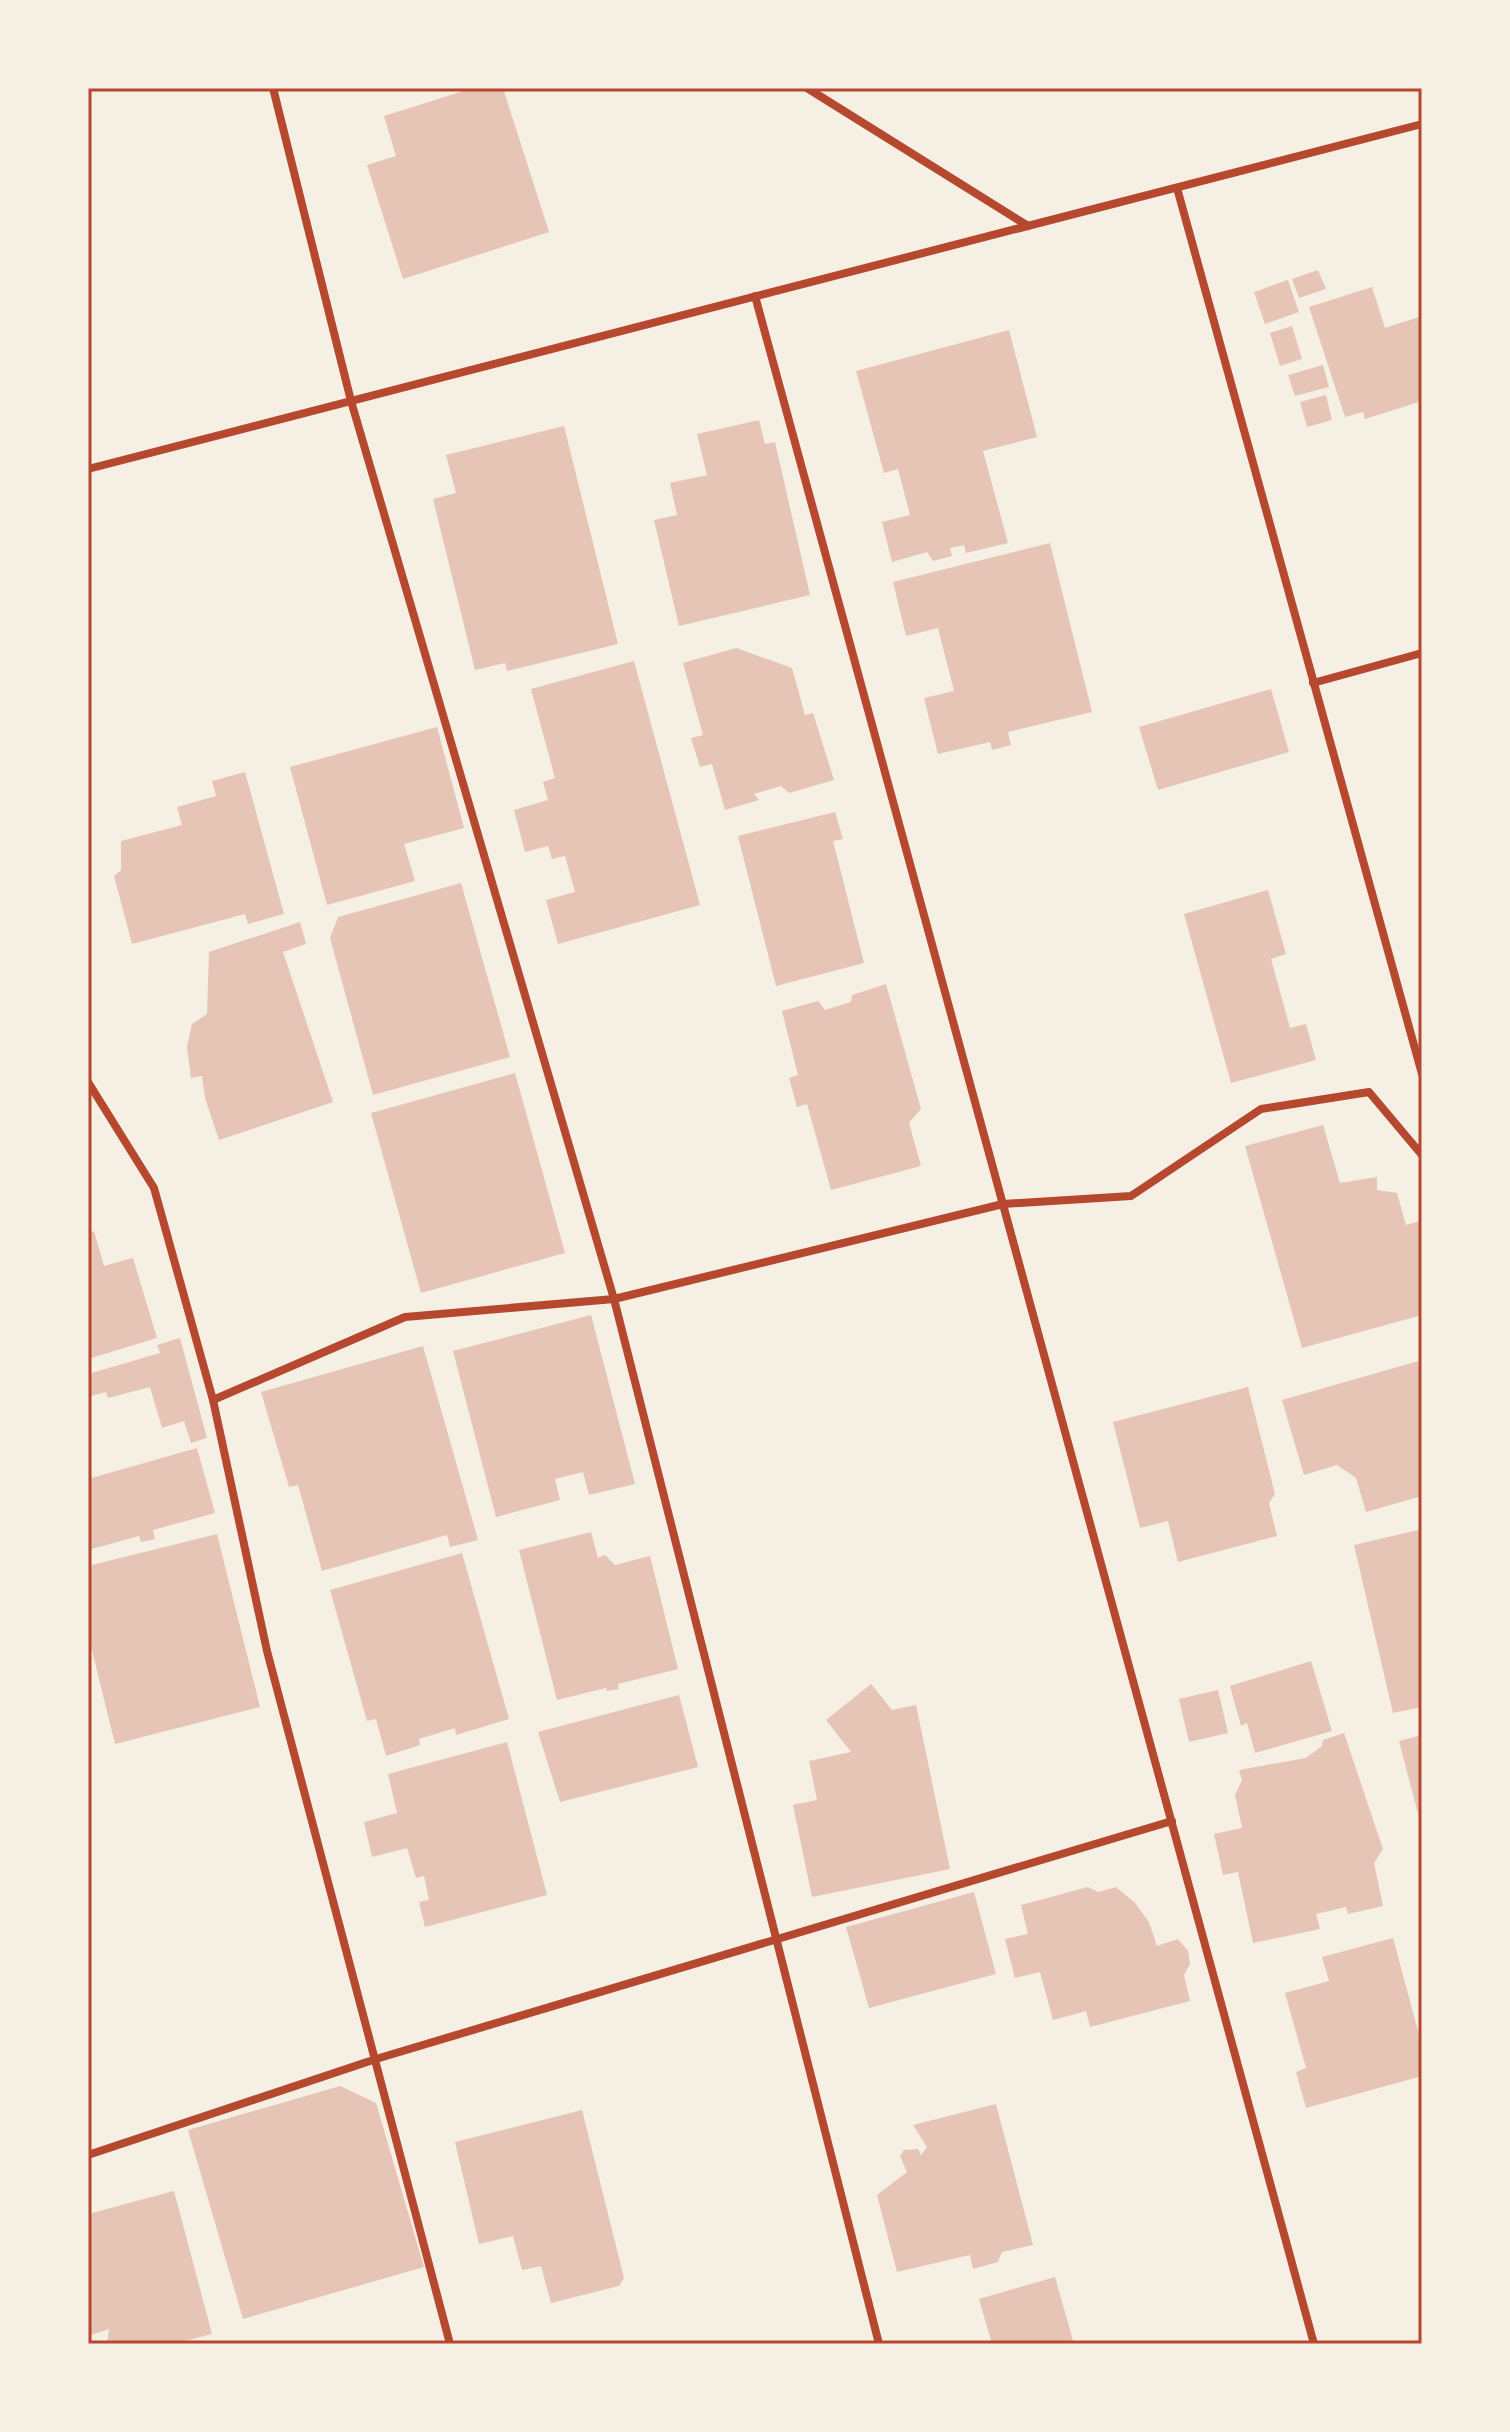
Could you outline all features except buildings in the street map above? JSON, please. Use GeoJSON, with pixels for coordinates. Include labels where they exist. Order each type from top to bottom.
{"type":"FeatureCollection","features":[{"type":"Feature","properties":{"kind":"street"},"geometry":{"type":"LineString","coordinates":[[273,88],[351,401],[614,1299],[879,2344]]}},
{"type":"Feature","properties":{"kind":"street"},"geometry":{"type":"LineString","coordinates":[[807,88],[1028,226]]}},
{"type":"Feature","properties":{"kind":"street"},"geometry":{"type":"LineString","coordinates":[[88,469],[1422,124]]}},
{"type":"Feature","properties":{"kind":"street"},"geometry":{"type":"LineString","coordinates":[[1177,188],[1422,1070]]}},
{"type":"Feature","properties":{"kind":"street"},"geometry":{"type":"LineString","coordinates":[[755,296],[1314,2344]]}},
{"type":"Feature","properties":{"kind":"street"},"geometry":{"type":"LineString","coordinates":[[1313,683],[1422,653]]}},
{"type":"Feature","properties":{"kind":"street"},"geometry":{"type":"LineString","coordinates":[[88,1082],[154,1188],[213,1400],[267,1651],[450,2344]]}},
{"type":"Feature","properties":{"kind":"street"},"geometry":{"type":"LineString","coordinates":[[213,1400],[405,1317],[614,1299],[1003,1204],[1131,1196],[1261,1109],[1369,1092],[1422,1155]]}},
{"type":"Feature","properties":{"kind":"street"},"geometry":{"type":"LineString","coordinates":[[88,2155],[376,2059],[1172,1821]]}}]}
